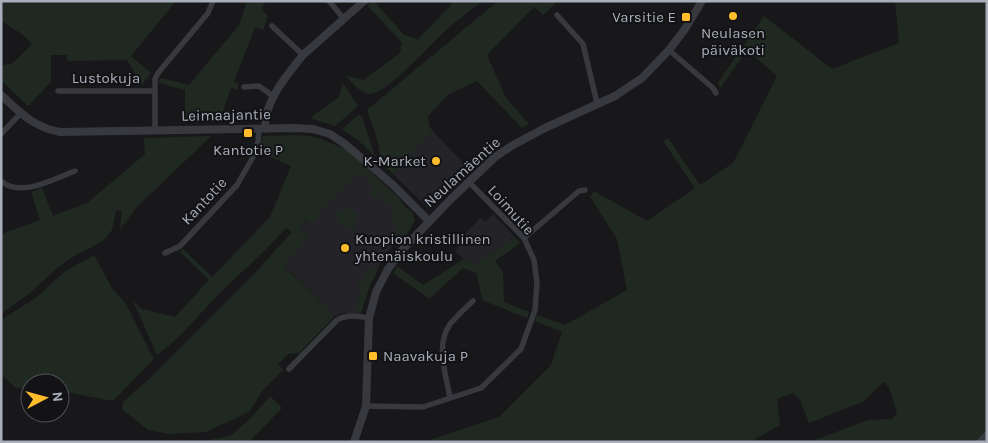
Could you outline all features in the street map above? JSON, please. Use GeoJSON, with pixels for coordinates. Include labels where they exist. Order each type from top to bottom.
{"type":"FeatureCollection","features":[{"type":"Feature","properties":{"kind":"street"},"geometry":{"type":"LineString","coordinates":[[155,130],[154,91],[158,72],[208,13],[213,1]]}},
{"type":"Feature","properties":{"kind":"street"},"geometry":{"type":"LineString","coordinates":[[329,1],[344,19]]}},
{"type":"Feature","properties":{"kind":"street"},"geometry":{"type":"LineString","coordinates":[[262,129],[273,96],[303,55],[364,1]]}},
{"type":"Feature","properties":{"kind":"street","name":"Neulamäentie"},"geometry":{"type":"LineString","coordinates":[[354,442],[366,406],[369,318],[376,292],[388,269],[402,250],[468,181],[495,157],[513,145],[631,87],[669,50],[685,29],[702,1]]}},
{"type":"Feature","properties":{"kind":"street"},"geometry":{"type":"LineString","coordinates":[[557,15],[583,44],[598,103]]}},
{"type":"Feature","properties":{"kind":"street"},"geometry":{"type":"LineString","coordinates":[[272,26],[303,55]]}},
{"type":"Feature","properties":{"kind":"street"},"geometry":{"type":"LineString","coordinates":[[669,50],[713,88],[716,93]]}},
{"type":"Feature","properties":{"kind":"street"},"geometry":{"type":"LineString","coordinates":[[244,87],[259,86],[273,96]]}},
{"type":"Feature","properties":{"kind":"street","name":"Lustokuja"},"geometry":{"type":"LineString","coordinates":[[58,91],[154,91]]}},
{"type":"Feature","properties":{"kind":"street","name":"Leimaajantie"},"geometry":{"type":"LineString","coordinates":[[1,95],[38,126],[60,132],[313,129],[330,134],[345,144],[392,184],[429,221]]}},
{"type":"Feature","properties":{"kind":"street"},"geometry":{"type":"LineString","coordinates":[[1,134],[21,113]]}},
{"type":"Feature","properties":{"kind":"street","name":"Kantotie"},"geometry":{"type":"LineString","coordinates":[[165,253],[180,246],[237,185],[253,157],[262,129]]}},
{"type":"Feature","properties":{"kind":"street"},"geometry":{"type":"LineString","coordinates":[[1,182],[6,186],[23,188],[38,185],[74,171]]}},
{"type":"Feature","properties":{"kind":"street","name":"Loimutie"},"geometry":{"type":"LineString","coordinates":[[366,406],[423,407],[481,388],[521,349],[535,310],[537,283],[534,260],[524,238],[468,181]]}},
{"type":"Feature","properties":{"kind":"street"},"geometry":{"type":"LineString","coordinates":[[524,238],[582,190]]}},
{"type":"Feature","properties":{"kind":"street"},"geometry":{"type":"LineString","coordinates":[[450,398],[442,354],[442,340],[450,324],[472,301]]}},
{"type":"Feature","properties":{"kind":"street"},"geometry":{"type":"LineString","coordinates":[[289,369],[341,317],[369,318]]}},
{"type":"Feature","properties":{"kind":"street"},"geometry":{"type":"LineString","coordinates":[[979,442],[987,434]]}},
{"type":"Feature","properties":{"kind":"shaded area"},"geometry":{"type":"Polygon","coordinates":[[[1,1],[176,1],[131,56],[151,73],[142,85],[127,60],[67,61],[67,55],[51,55],[51,82],[28,106],[1,80],[1,66],[13,63],[32,44],[22,34],[1,21],[1,1]]]}},
{"type":"Feature","properties":{"kind":"shaded area"},"geometry":{"type":"Polygon","coordinates":[[[247,1],[265,1],[262,10],[268,16],[263,30],[255,27],[234,82],[239,84],[237,90],[231,88],[220,119],[185,120],[185,90],[159,83],[159,80],[161,78],[189,85],[239,25],[247,1]]]}},
{"type":"Feature","properties":{"kind":"shaded area"},"geometry":{"type":"Polygon","coordinates":[[[374,1],[404,35],[418,39],[452,4],[452,1],[482,1],[448,29],[386,87],[369,94],[359,89],[345,75],[363,80],[400,53],[402,43],[367,5],[374,1]]]}},
{"type":"Feature","properties":{"kind":"shaded area"},"geometry":{"type":"Polygon","coordinates":[[[498,1],[555,1],[555,4],[543,15],[534,7],[487,55],[506,98],[529,124],[522,128],[477,81],[449,94],[428,116],[429,126],[433,131],[393,174],[380,162],[378,142],[367,110],[498,1]]]}},
{"type":"Feature","properties":{"kind":"shaded area"},"geometry":{"type":"Polygon","coordinates":[[[895,1],[987,1],[987,442],[810,442],[868,420],[892,419],[897,413],[889,387],[883,382],[864,401],[809,423],[800,400],[792,393],[777,399],[780,425],[750,442],[424,442],[499,417],[551,365],[562,332],[535,321],[537,315],[565,325],[627,290],[617,239],[590,197],[594,191],[647,221],[695,188],[663,141],[668,138],[700,185],[733,163],[777,76],[747,50],[721,87],[717,84],[764,16],[832,69],[899,43],[895,1]]]}},
{"type":"Feature","properties":{"kind":"shaded area"},"geometry":{"type":"Polygon","coordinates":[[[343,83],[358,106],[335,126],[310,118],[339,97],[343,83]]]}},
{"type":"Feature","properties":{"kind":"shaded area"},"geometry":{"type":"Polygon","coordinates":[[[358,115],[362,116],[375,157],[359,141],[342,129],[358,115]]]}},
{"type":"Feature","properties":{"kind":"shaded area"},"geometry":{"type":"Polygon","coordinates":[[[433,131],[468,168],[429,209],[393,174],[433,131]]]}},
{"type":"Feature","properties":{"kind":"shaded area"},"geometry":{"type":"Polygon","coordinates":[[[211,136],[137,207],[120,229],[122,211],[116,210],[112,230],[103,241],[74,256],[56,269],[30,293],[1,314],[1,234],[40,220],[31,192],[42,188],[53,216],[87,203],[145,154],[144,138],[211,136]]]}},
{"type":"Feature","properties":{"kind":"shaded area"},"geometry":{"type":"Polygon","coordinates":[[[263,136],[312,136],[346,149],[399,198],[405,207],[412,212],[415,220],[408,233],[400,238],[395,236],[396,232],[392,218],[394,209],[380,199],[383,191],[373,185],[367,177],[362,175],[356,177],[323,208],[316,221],[308,223],[307,219],[299,230],[306,232],[307,238],[284,266],[335,316],[299,353],[288,354],[278,364],[283,370],[263,390],[249,412],[206,432],[170,434],[148,430],[122,409],[123,402],[149,379],[254,274],[292,232],[286,228],[182,333],[157,355],[133,301],[142,309],[175,317],[209,280],[180,252],[183,249],[212,277],[270,217],[291,166],[259,152],[263,136]]]}},
{"type":"Feature","properties":{"kind":"shaded area","name":"Kuopion kristillinen yhtenäiskoulu"},"geometry":{"type":"Polygon","coordinates":[[[363,165],[401,203],[401,235],[383,258],[369,285],[361,313],[341,313],[335,316],[284,265],[307,238],[306,232],[298,230],[363,165]]]}},
{"type":"Feature","properties":{"kind":"shaded area"},"geometry":{"type":"Polygon","coordinates":[[[372,189],[378,189],[381,196],[374,197],[370,193],[372,189]]]}},
{"type":"Feature","properties":{"kind":"shaded area"},"geometry":{"type":"Polygon","coordinates":[[[349,207],[358,216],[355,228],[352,231],[346,225],[344,227],[334,215],[349,207]]]}},
{"type":"Feature","properties":{"kind":"shaded area"},"geometry":{"type":"Polygon","coordinates":[[[493,214],[515,237],[475,264],[464,259],[456,252],[461,238],[481,217],[485,222],[493,214]]]}},
{"type":"Feature","properties":{"kind":"shaded area"},"geometry":{"type":"Polygon","coordinates":[[[515,237],[520,243],[495,261],[503,273],[504,302],[529,312],[527,318],[482,300],[477,273],[463,268],[429,299],[393,273],[397,266],[423,285],[464,259],[475,264],[515,237]]]}},
{"type":"Feature","properties":{"kind":"shaded area"},"geometry":{"type":"Polygon","coordinates":[[[94,255],[112,288],[126,304],[154,359],[113,401],[70,393],[70,373],[20,373],[20,388],[16,388],[1,374],[1,320],[37,297],[64,272],[94,255]]]}},
{"type":"Feature","properties":{"kind":"shaded area"},"geometry":{"type":"Polygon","coordinates":[[[375,266],[379,268],[370,285],[361,313],[358,313],[356,310],[360,291],[357,285],[368,269],[375,266]]]}},
{"type":"Feature","properties":{"kind":"shaded area"},"geometry":{"type":"Polygon","coordinates":[[[270,396],[282,408],[249,442],[198,442],[230,436],[251,418],[270,396]]]}},
{"type":"Feature","properties":{"kind":"shaded area"},"geometry":{"type":"Polygon","coordinates":[[[361,440],[424,442],[359,442],[361,440]]]}},
{"type":"Feature","properties":{"kind":"place","name":"Neulasen päiväkoti"},"geometry":{"type":"Point","coordinates":[733,16]}},
{"type":"Feature","properties":{"kind":"place","name":"Varsitie E"},"geometry":{"type":"Point","coordinates":[686,17]}},
{"type":"Feature","properties":{"kind":"place","name":"Kantotie P"},"geometry":{"type":"Point","coordinates":[248,133]}},
{"type":"Feature","properties":{"kind":"place","name":"K-Market"},"geometry":{"type":"Point","coordinates":[436,161]}},
{"type":"Feature","properties":{"kind":"place","name":"Kuopion kristillinen yhtenäiskoulu"},"geometry":{"type":"Point","coordinates":[345,248]}},
{"type":"Feature","properties":{"kind":"place","name":"Naavakuja P"},"geometry":{"type":"Point","coordinates":[373,356]}}]}
